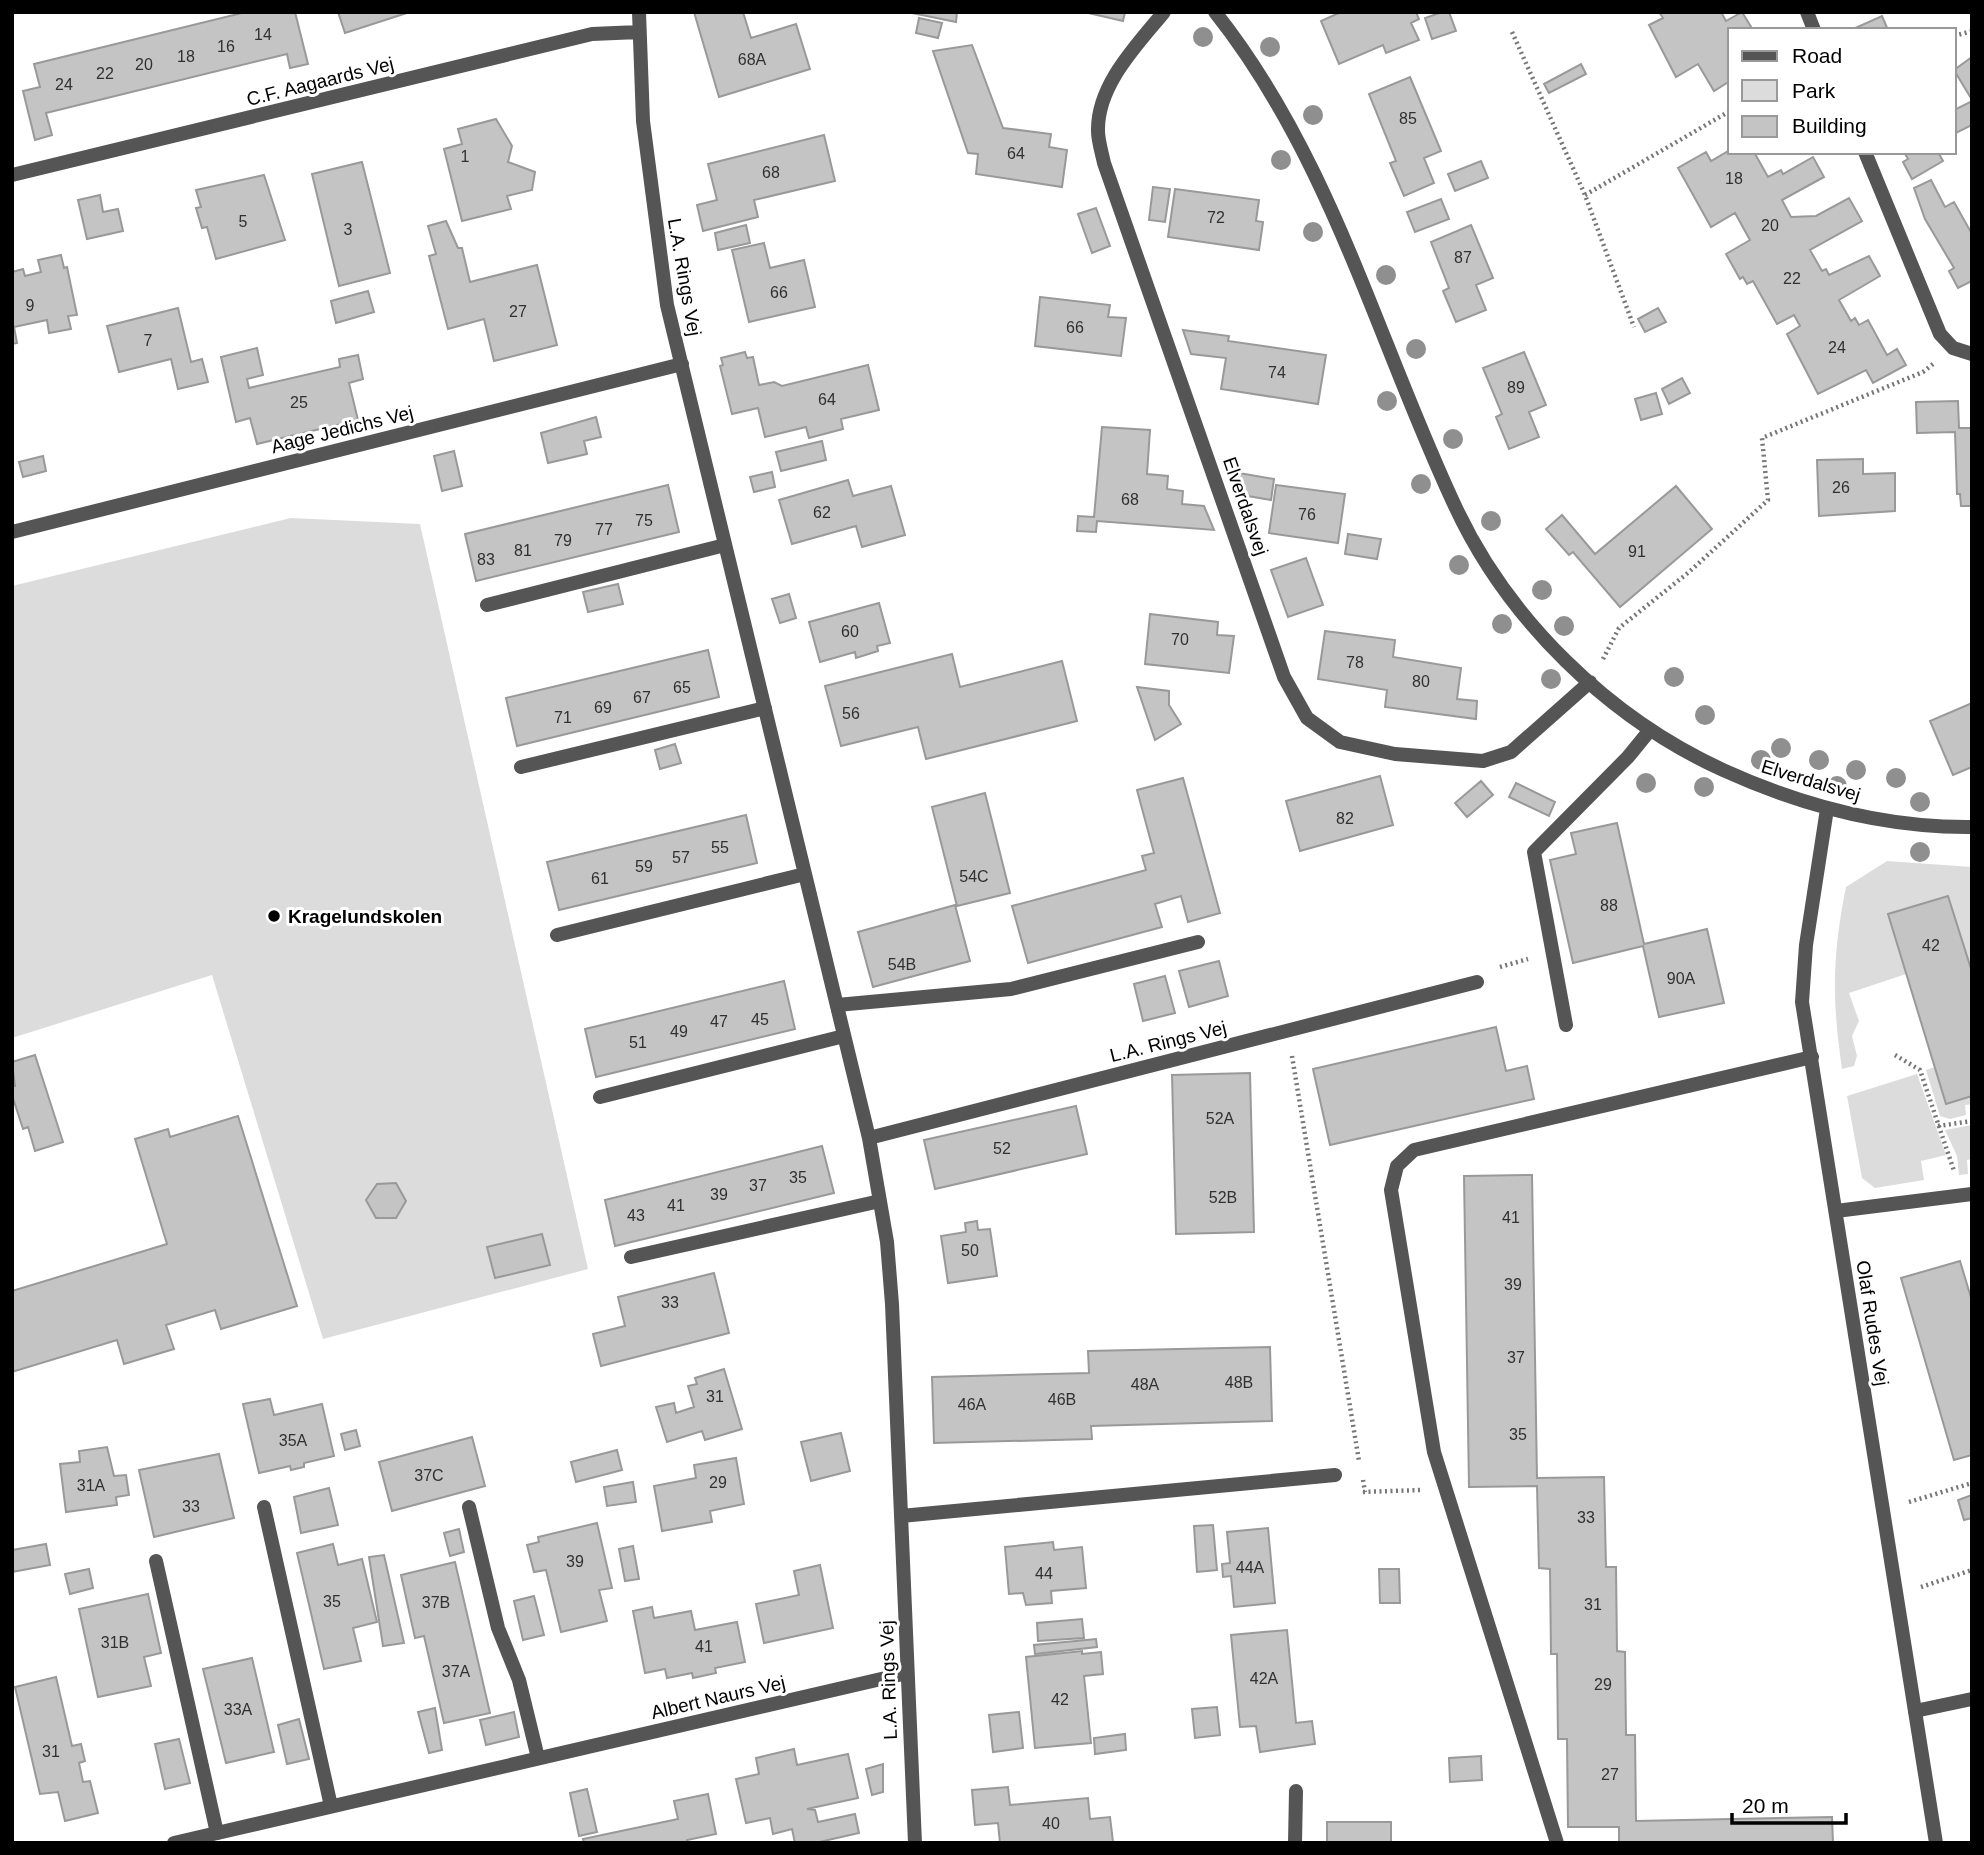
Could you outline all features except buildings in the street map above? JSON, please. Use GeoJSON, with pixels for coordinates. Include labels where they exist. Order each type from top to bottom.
{"type":"FeatureCollection","features":[{"type":"Feature","properties":{"kind":"street","name":"L.A. Rings Vej"},"geometry":{"type":"LineString","coordinates":[[639,12],[643,121],[667,305],[869,1138],[880,1201],[892,1304],[915,1843]]}},
{"type":"Feature","properties":{"kind":"street","name":"Elverdalsvej"},"geometry":{"type":"LineString","coordinates":[[1164,12],[1133,49],[1106,91],[1098,130],[1104,163],[1284,677],[1307,718],[1340,742],[1395,754],[1482,761],[1511,752],[1590,682]]}},
{"type":"Feature","properties":{"kind":"street","name":"Elverdalsvej"},"geometry":{"type":"LineString","coordinates":[[1215,12],[1257,68],[1305,150],[1455,508],[1497,578],[1549,645],[1650,730],[1706,762],[1769,790],[1827,809],[1884,820],[1972,827]]}},
{"type":"Feature","properties":{"kind":"street","name":"C.F. Aagaards Vej"},"geometry":{"type":"LineString","coordinates":[[12,175],[592,34],[639,33]]}},
{"type":"Feature","properties":{"kind":"street"},"geometry":{"type":"LineString","coordinates":[[1865,154],[1940,334],[1952,348],[1972,354]]}},
{"type":"Feature","properties":{"kind":"street","name":"Aage Jedichs Vej"},"geometry":{"type":"LineString","coordinates":[[12,532],[682,364]]}},
{"type":"Feature","properties":{"kind":"street"},"geometry":{"type":"LineString","coordinates":[[487,605],[725,545]]}},
{"type":"Feature","properties":{"kind":"street"},"geometry":{"type":"LineString","coordinates":[[521,767],[765,708]]}},
{"type":"Feature","properties":{"kind":"street"},"geometry":{"type":"LineString","coordinates":[[1566,1025],[1534,852],[1629,757],[1650,730]]}},
{"type":"Feature","properties":{"kind":"street","name":"Olaf Rudes Vej"},"geometry":{"type":"LineString","coordinates":[[1827,809],[1805,945],[1802,1002],[1936,1843]]}},
{"type":"Feature","properties":{"kind":"street"},"geometry":{"type":"LineString","coordinates":[[557,935],[805,874]]}},
{"type":"Feature","properties":{"kind":"street"},"geometry":{"type":"LineString","coordinates":[[837,1005],[1011,989],[1198,943]]}},
{"type":"Feature","properties":{"kind":"street","name":"L.A. Rings Vej"},"geometry":{"type":"LineString","coordinates":[[869,1138],[1477,982]]}},
{"type":"Feature","properties":{"kind":"street"},"geometry":{"type":"LineString","coordinates":[[600,1097],[844,1036]]}},
{"type":"Feature","properties":{"kind":"street"},"geometry":{"type":"LineString","coordinates":[[1557,1843],[1434,1452],[1391,1190],[1397,1166],[1414,1150],[1812,1057]]}},
{"type":"Feature","properties":{"kind":"street"},"geometry":{"type":"LineString","coordinates":[[1836,1211],[1965,1195]]}},
{"type":"Feature","properties":{"kind":"street"},"geometry":{"type":"LineString","coordinates":[[631,1257],[880,1201]]}},
{"type":"Feature","properties":{"kind":"street"},"geometry":{"type":"LineString","coordinates":[[901,1516],[1335,1475]]}},
{"type":"Feature","properties":{"kind":"street"},"geometry":{"type":"LineString","coordinates":[[264,1507],[331,1806]]}},
{"type":"Feature","properties":{"kind":"street"},"geometry":{"type":"LineString","coordinates":[[469,1507],[498,1628],[519,1680],[538,1758]]}},
{"type":"Feature","properties":{"kind":"street"},"geometry":{"type":"LineString","coordinates":[[156,1560],[217,1833]]}},
{"type":"Feature","properties":{"kind":"street","name":"Albert Naurs Vej"},"geometry":{"type":"LineString","coordinates":[[174,1843],[907,1673]]}},
{"type":"Feature","properties":{"kind":"street"},"geometry":{"type":"LineString","coordinates":[[1915,1711],[1972,1699]]}},
{"type":"Feature","properties":{"kind":"street"},"geometry":{"type":"LineString","coordinates":[[1296,1791],[1296,1843]]}},
{"type":"Feature","properties":{"kind":"path"},"geometry":{"type":"LineString","coordinates":[[1513,32],[1585,195],[1634,327]]}},
{"type":"Feature","properties":{"kind":"path"},"geometry":{"type":"LineString","coordinates":[[1585,195],[1728,112]]}},
{"type":"Feature","properties":{"kind":"path"},"geometry":{"type":"LineString","coordinates":[[1590,682],[1619,628],[1689,572],[1768,500],[1762,438],[1923,372],[1952,348]]}},
{"type":"Feature","properties":{"kind":"path"},"geometry":{"type":"LineString","coordinates":[[1477,982],[1491,970],[1553,953]]}},
{"type":"Feature","properties":{"kind":"path"},"geometry":{"type":"LineString","coordinates":[[1287,1031],[1360,1465]]}},
{"type":"Feature","properties":{"kind":"path"},"geometry":{"type":"LineString","coordinates":[[1895,1055],[1920,1070],[1965,1195]]}},
{"type":"Feature","properties":{"kind":"path"},"geometry":{"type":"LineString","coordinates":[[1938,1126],[1972,1121]]}},
{"type":"Feature","properties":{"kind":"path"},"geometry":{"type":"LineString","coordinates":[[1335,1475],[1349,1493],[1446,1489]]}},
{"type":"Feature","properties":{"kind":"path"},"geometry":{"type":"LineString","coordinates":[[1362,1479],[1365,1492]]}},
{"type":"Feature","properties":{"kind":"path"},"geometry":{"type":"LineString","coordinates":[[1883,1509],[1972,1483]]}},
{"type":"Feature","properties":{"kind":"path"},"geometry":{"type":"LineString","coordinates":[[1897,1596],[1972,1570]]}},
{"type":"Feature","properties":{"kind":"green space","name":"Kragelundskolen"},"geometry":{"type":"Polygon","coordinates":[[[291,518],[420,524],[588,1269],[323,1339],[212,975],[12,1038],[12,586],[291,518]]]}},
{"type":"Feature","properties":{"kind":"green space"},"geometry":{"type":"Polygon","coordinates":[[[1887,861],[1972,867],[1972,972],[1948,896],[1888,914],[1906,974],[1849,993],[1859,1021],[1852,1036],[1857,1056],[1854,1066],[1842,1069],[1836,1022],[1835,978],[1838,935],[1846,887],[1887,861]]]}},
{"type":"Feature","properties":{"kind":"green space"},"geometry":{"type":"Polygon","coordinates":[[[1935,1067],[1946,1104],[1972,1096],[1972,1104],[1965,1105],[1966,1115],[1950,1119],[1940,1116],[1926,1070],[1935,1067]]]}},
{"type":"Feature","properties":{"kind":"green space"},"geometry":{"type":"Polygon","coordinates":[[[1917,1074],[1946,1155],[1921,1161],[1924,1180],[1875,1188],[1862,1178],[1847,1096],[1917,1074]]]}},
{"type":"Feature","properties":{"kind":"green space"},"geometry":{"type":"Polygon","coordinates":[[[1972,1125],[1972,1159],[1967,1160],[1968,1174],[1959,1175],[1957,1156],[1945,1130],[1972,1125]]]}},
{"type":"Feature","properties":{"kind":"place","name":"Kragelundskolen"},"geometry":{"type":"Point","coordinates":[274,916]}}]}
